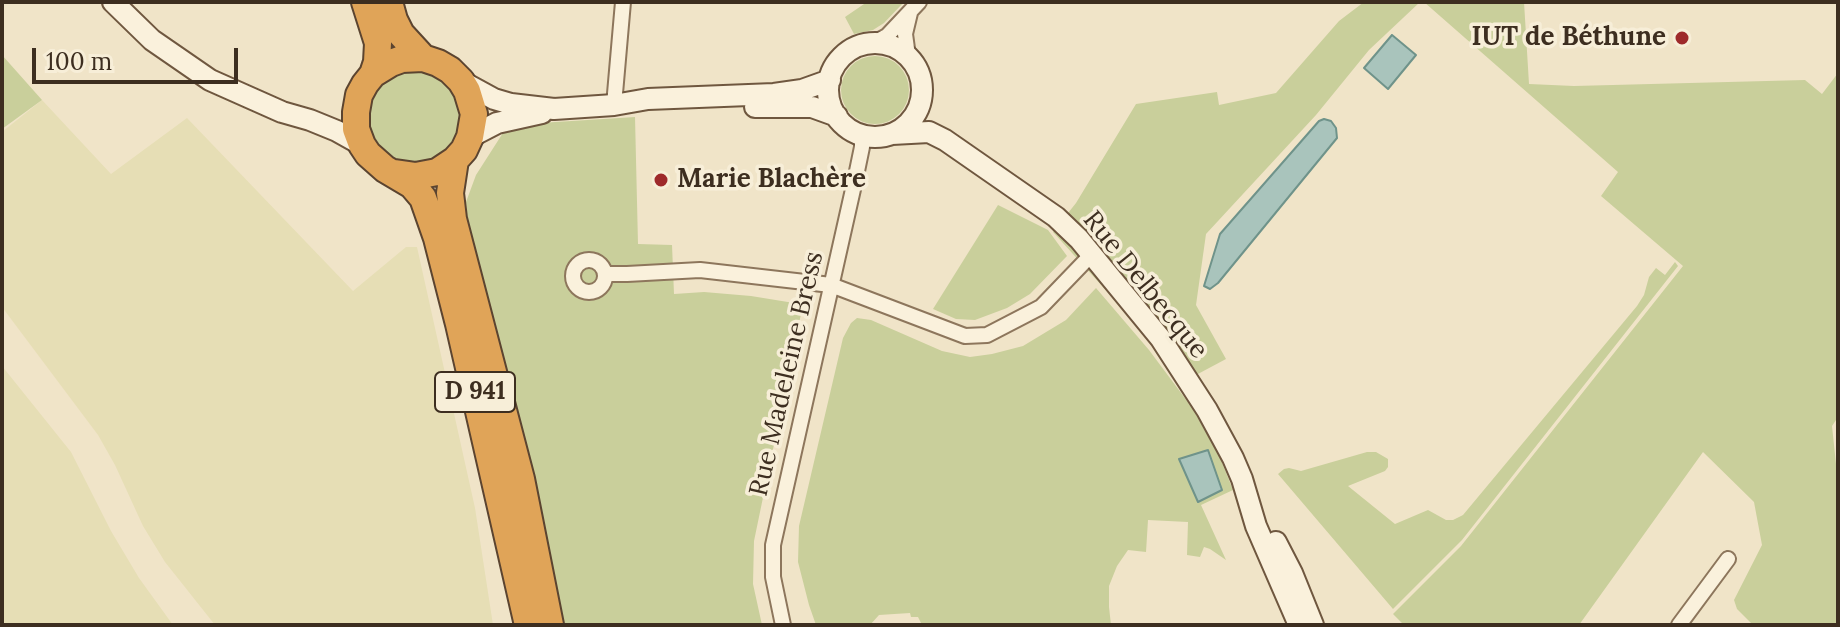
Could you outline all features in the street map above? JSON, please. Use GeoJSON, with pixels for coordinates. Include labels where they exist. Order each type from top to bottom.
{"type":"FeatureCollection","features":[{"type":"Feature","properties":{"kind":"highway"},"geometry":{"type":"LineString","coordinates":[[365,2],[378,43],[377,62],[366,85],[356,112],[356,129],[362,145],[376,162],[395,173],[416,176],[437,172],[464,150],[474,114],[472,102],[461,81],[450,70],[423,58],[412,58],[391,63],[366,85]]}},
{"type":"Feature","properties":{"kind":"highway"},"geometry":{"type":"LineString","coordinates":[[389,2],[401,34],[423,58]]}},
{"type":"Feature","properties":{"kind":"highway","name":"D 941"},"geometry":{"type":"LineString","coordinates":[[455,160],[450,193],[453,219],[521,479],[550,625]]}},
{"type":"Feature","properties":{"kind":"highway","name":"D 941"},"geometry":{"type":"LineString","coordinates":[[395,173],[423,198],[437,238],[528,625]]}},
{"type":"Feature","properties":{"kind":"street"},"geometry":{"type":"LineString","coordinates":[[113,2],[152,40],[210,80],[282,112],[348,136],[362,145]]}},
{"type":"Feature","properties":{"kind":"street"},"geometry":{"type":"LineString","coordinates":[[619,104],[623,2]]}},
{"type":"Feature","properties":{"kind":"street"},"geometry":{"type":"LineString","coordinates":[[874,43],[898,49],[915,65],[922,89],[923,117],[929,132],[877,137],[862,135],[844,124],[829,99],[833,70],[845,54],[887,36],[915,8]]}},
{"type":"Feature","properties":{"kind":"street"},"geometry":{"type":"LineString","coordinates":[[908,56],[905,34],[915,8]]}},
{"type":"Feature","properties":{"kind":"street"},"geometry":{"type":"LineString","coordinates":[[470,137],[497,123],[554,109],[648,99],[774,94],[802,90],[830,80]]}},
{"type":"Feature","properties":{"kind":"street"},"geometry":{"type":"LineString","coordinates":[[461,81],[494,99],[554,109]]}},
{"type":"Feature","properties":{"kind":"street"},"geometry":{"type":"LineString","coordinates":[[310,120],[338,113],[350,105],[366,85]]}},
{"type":"Feature","properties":{"kind":"street"},"geometry":{"type":"LineString","coordinates":[[892,134],[907,124],[921,101]]}},
{"type":"Feature","properties":{"kind":"street"},"geometry":{"type":"LineString","coordinates":[[619,104],[645,111],[812,107],[837,116]]}},
{"type":"Feature","properties":{"kind":"street","name":"Rue Delbecque"},"geometry":{"type":"LineString","coordinates":[[929,132],[1056,217],[1092,254],[1161,339],[1223,439],[1292,573],[1313,625]]}},
{"type":"Feature","properties":{"kind":"street","name":"Rue Madeleine Bress"},"geometry":{"type":"LineString","coordinates":[[783,625],[773,577],[773,545],[856,176],[862,135]]}},
{"type":"Feature","properties":{"kind":"street"},"geometry":{"type":"LineString","coordinates":[[605,274],[700,270],[831,285],[965,336],[987,335],[1041,307],[1092,254]]}},
{"type":"Feature","properties":{"kind":"street","name":"Rue Delbecque"},"geometry":{"type":"LineString","coordinates":[[1242,479],[1256,526],[1299,625]]}},
{"type":"Feature","properties":{"kind":"street"},"geometry":{"type":"LineString","coordinates":[[1679,625],[1728,559]]}},
{"type":"Feature","properties":{"kind":"shaded area"},"geometry":{"type":"Polygon","coordinates":[[[42,100],[111,174],[187,118],[353,291],[406,247],[417,247],[475,508],[493,625],[215,625],[165,562],[143,526],[98,435],[2,307],[2,132],[42,100]]]}},
{"type":"Feature","properties":{"kind":"shaded area"},"geometry":{"type":"Polygon","coordinates":[[[2,366],[71,452],[111,531],[139,578],[173,625],[2,625],[2,366]]]}},
{"type":"Feature","properties":{"kind":"green space"},"geometry":{"type":"Polygon","coordinates":[[[867,2],[904,2],[884,23],[873,30],[854,34],[845,17],[867,2]]]}},
{"type":"Feature","properties":{"kind":"green space"},"geometry":{"type":"Polygon","coordinates":[[[1364,2],[1420,2],[1369,50],[1316,115],[1206,234],[1196,305],[1226,359],[1181,383],[1123,309],[1053,232],[1076,203],[1136,104],[1217,92],[1219,105],[1276,93],[1339,21],[1364,2]]]}},
{"type":"Feature","properties":{"kind":"green space"},"geometry":{"type":"Polygon","coordinates":[[[1424,2],[1524,2],[1529,84],[1574,86],[1805,80],[1822,94],[1838,73],[1838,417],[1832,426],[1838,466],[1838,625],[1753,625],[1737,609],[1734,600],[1762,545],[1754,502],[1703,452],[1579,625],[1404,625],[1393,614],[1461,546],[1683,266],[1601,196],[1618,172],[1424,2]]]}},
{"type":"Feature","properties":{"kind":"green space"},"geometry":{"type":"Polygon","coordinates":[[[2,55],[42,100],[2,129],[2,55]]]}},
{"type":"Feature","properties":{"kind":"green space"},"geometry":{"type":"Polygon","coordinates":[[[875,56],[899,66],[909,90],[899,114],[875,124],[851,114],[841,90],[851,66],[875,56]]]}},
{"type":"Feature","properties":{"kind":"green space"},"geometry":{"type":"Polygon","coordinates":[[[416,71],[434,75],[449,85],[459,100],[463,118],[459,136],[449,151],[434,161],[416,165],[398,161],[383,151],[373,136],[369,118],[373,100],[383,85],[398,75],[416,71]]]}},
{"type":"Feature","properties":{"kind":"green space"},"geometry":{"type":"Polygon","coordinates":[[[635,117],[638,244],[672,245],[674,294],[704,292],[751,296],[794,303],[802,309],[754,541],[753,584],[762,625],[563,625],[468,230],[466,202],[476,175],[508,125],[635,117]]]}},
{"type":"Feature","properties":{"kind":"green space"},"geometry":{"type":"Polygon","coordinates":[[[998,205],[1048,230],[1067,256],[1030,294],[1007,308],[975,320],[956,319],[933,309],[998,205]]]}},
{"type":"Feature","properties":{"kind":"green space"},"geometry":{"type":"Polygon","coordinates":[[[1675,262],[1678,266],[1462,540],[1393,609],[1278,474],[1284,469],[1301,471],[1376,452],[1388,459],[1385,471],[1348,486],[1395,524],[1428,510],[1446,520],[1463,515],[1637,306],[1656,268],[1665,275],[1675,262]]]}},
{"type":"Feature","properties":{"kind":"green space"},"geometry":{"type":"Polygon","coordinates":[[[1096,288],[1149,350],[1193,409],[1221,460],[1233,490],[1201,505],[1226,560],[1204,547],[1200,557],[1187,555],[1188,522],[1148,520],[1146,552],[1128,550],[1109,586],[1111,625],[922,625],[918,617],[911,617],[910,613],[879,615],[870,625],[816,625],[798,562],[799,526],[843,338],[851,323],[857,318],[871,320],[942,351],[970,357],[992,354],[1023,346],[1066,320],[1096,288]]]}},
{"type":"Feature","properties":{"kind":"water"},"geometry":{"type":"Polygon","coordinates":[[[1392,35],[1416,55],[1388,89],[1364,68],[1392,35]]]}},
{"type":"Feature","properties":{"kind":"water"},"geometry":{"type":"Polygon","coordinates":[[[1324,119],[1331,121],[1336,128],[1337,138],[1218,283],[1210,289],[1204,286],[1220,234],[1324,119]]]}},
{"type":"Feature","properties":{"kind":"water"},"geometry":{"type":"Polygon","coordinates":[[[1208,450],[1222,490],[1198,502],[1179,459],[1208,450]]]}},
{"type":"Feature","properties":{"kind":"place","name":"IUT de Béthune"},"geometry":{"type":"Point","coordinates":[1682,38]}},
{"type":"Feature","properties":{"kind":"place","name":"Marie Blachère"},"geometry":{"type":"Point","coordinates":[661,180]}}]}
